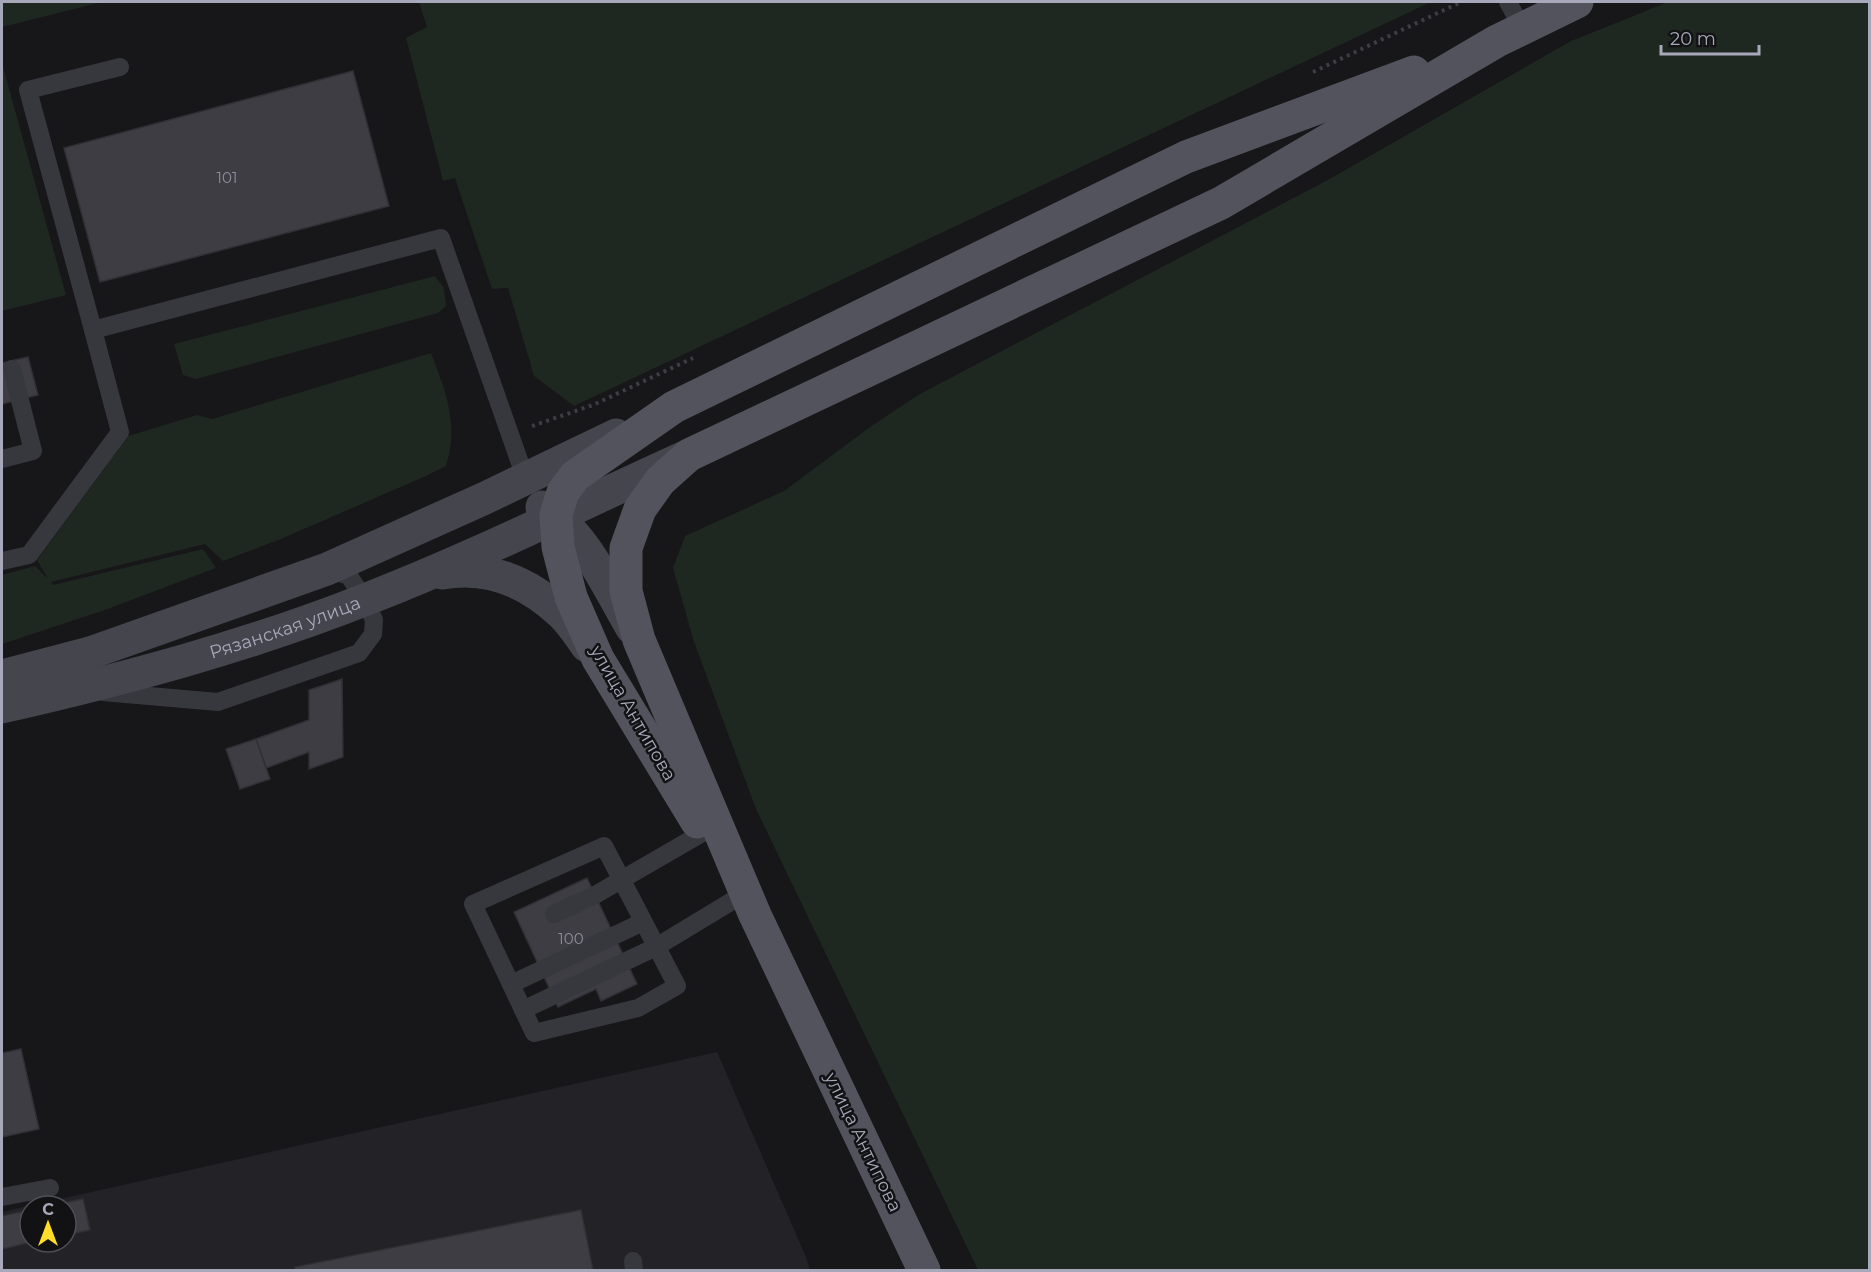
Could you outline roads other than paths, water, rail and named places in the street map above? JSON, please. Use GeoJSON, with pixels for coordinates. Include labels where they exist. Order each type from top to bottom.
{"type":"FeatureCollection","features":[{"type":"Feature","properties":{"kind":"main road"},"geometry":{"type":"LineString","coordinates":[[1509,23],[1577,2]]}},
{"type":"Feature","properties":{"kind":"main road","name":"улица Антипова"},"geometry":{"type":"LineString","coordinates":[[748,905],[598,660],[571,597],[558,547],[556,515],[563,492],[575,476],[674,407],[1186,157],[1509,23]]}},
{"type":"Feature","properties":{"kind":"main road","name":"улица Антипова"},"geometry":{"type":"LineString","coordinates":[[924,1270],[748,905],[639,640],[626,591],[626,548],[640,509],[660,481],[689,455],[1221,203],[1509,23]]}},
{"type":"Feature","properties":{"kind":"main road"},"geometry":{"type":"LineString","coordinates":[[2,676],[90,653],[327,569],[526,480],[674,407]]}},
{"type":"Feature","properties":{"kind":"main road","name":"Рязанская улица"},"geometry":{"type":"LineString","coordinates":[[2,707],[80,690],[247,642],[365,600],[689,455]]}},
{"type":"Feature","properties":{"kind":"main road"},"geometry":{"type":"LineString","coordinates":[[483,499],[527,497],[556,515],[588,552],[639,640]]}},
{"type":"Feature","properties":{"kind":"main road"},"geometry":{"type":"LineString","coordinates":[[422,576],[463,569],[498,575],[529,588],[562,614],[598,660]]}},
{"type":"Feature","properties":{"kind":"lane"},"geometry":{"type":"LineString","coordinates":[[2,561],[29,555],[120,432],[28,90],[120,67]]}},
{"type":"Feature","properties":{"kind":"lane"},"geometry":{"type":"LineString","coordinates":[[93,330],[441,238],[526,480]]}},
{"type":"Feature","properties":{"kind":"lane"},"geometry":{"type":"LineString","coordinates":[[2,459],[33,451],[12,369]]}},
{"type":"Feature","properties":{"kind":"lane"},"geometry":{"type":"LineString","coordinates":[[80,690],[218,702],[359,653],[373,634],[374,620],[365,600],[349,576],[327,569]]}},
{"type":"Feature","properties":{"kind":"lane"},"geometry":{"type":"LineString","coordinates":[[554,914],[621,880],[704,832]]}},
{"type":"Feature","properties":{"kind":"lane"},"geometry":{"type":"LineString","coordinates":[[604,846],[621,880],[677,986],[638,1008],[534,1034],[473,904],[604,846]]}},
{"type":"Feature","properties":{"kind":"lane"},"geometry":{"type":"LineString","coordinates":[[523,1010],[748,905]]}},
{"type":"Feature","properties":{"kind":"lane"},"geometry":{"type":"LineString","coordinates":[[511,984],[643,922]]}},
{"type":"Feature","properties":{"kind":"lane"},"geometry":{"type":"LineString","coordinates":[[2,1197],[50,1188]]}}]}
